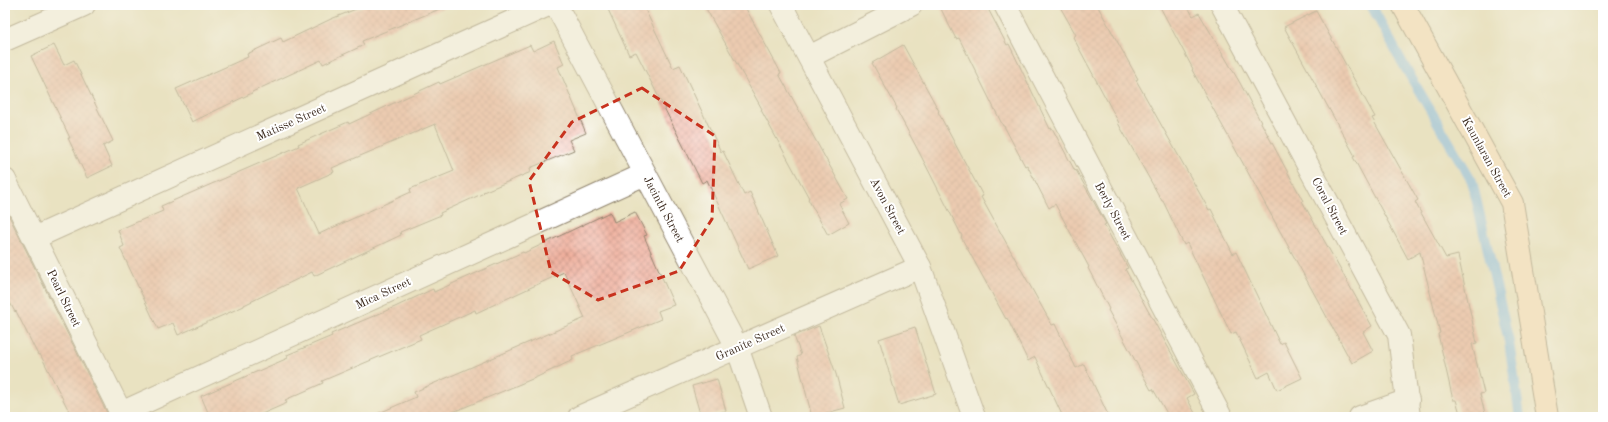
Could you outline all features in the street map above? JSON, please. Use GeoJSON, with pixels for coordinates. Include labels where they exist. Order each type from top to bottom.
{"type":"FeatureCollection","features":[{"type":"Feature","properties":{"kind":"street"},"geometry":{"type":"LineString","coordinates":[[5,40],[84,5]]}},
{"type":"Feature","properties":{"kind":"street","name":"Matisse Street"},"geometry":{"type":"LineString","coordinates":[[34,238],[548,5]]}},
{"type":"Feature","properties":{"kind":"street","name":"Jacinth Street"},"geometry":{"type":"LineString","coordinates":[[556,5],[737,348],[761,417]]}},
{"type":"Feature","properties":{"kind":"street","name":"Avon Street"},"geometry":{"type":"LineString","coordinates":[[781,5],[920,267],[974,417]]}},
{"type":"Feature","properties":{"kind":"street"},"geometry":{"type":"LineString","coordinates":[[809,57],[911,5]]}},
{"type":"Feature","properties":{"kind":"street","name":"Berly Street"},"geometry":{"type":"LineString","coordinates":[[1005,5],[1221,417]]}},
{"type":"Feature","properties":{"kind":"street","name":"Coral Street"},"geometry":{"type":"LineString","coordinates":[[1222,5],[1399,336],[1408,409]]}},
{"type":"Feature","properties":{"kind":"street","name":"Kaunlaran Street"},"geometry":{"type":"LineString","coordinates":[[1402,5],[1512,203],[1547,417]]}},
{"type":"Feature","properties":{"kind":"street","name":"Mica Street"},"geometry":{"type":"LineString","coordinates":[[122,415],[645,174]]}},
{"type":"Feature","properties":{"kind":"street","name":"Pearl Street"},"geometry":{"type":"LineString","coordinates":[[5,180],[122,415]]}},
{"type":"Feature","properties":{"kind":"street","name":"Granite Street"},"geometry":{"type":"LineString","coordinates":[[579,417],[920,267]]}},
{"type":"Feature","properties":{"kind":"street"},"geometry":{"type":"LineString","coordinates":[[1360,417],[1408,409]]}},
{"type":"Feature","properties":{"kind":"highlighted area"},"geometry":{"type":"Polygon","coordinates":[[[642,88],[715,136],[712,219],[679,271],[598,300],[551,272],[529,181],[572,122],[642,88]]]}},
{"type":"Feature","properties":{"kind":"building"},"geometry":{"type":"Polygon","coordinates":[[[366,5],[447,6],[362,41],[364,45],[323,64],[321,60],[192,122],[176,89],[248,57],[247,54],[281,38],[283,42],[331,19],[366,5]]]}},
{"type":"Feature","properties":{"kind":"building"},"geometry":{"type":"Polygon","coordinates":[[[606,5],[643,5],[673,68],[680,65],[721,152],[723,151],[744,195],[750,192],[778,256],[748,269],[707,180],[702,183],[636,52],[629,55],[606,5]]]}},
{"type":"Feature","properties":{"kind":"building"},"geometry":{"type":"Polygon","coordinates":[[[704,5],[744,5],[781,73],[779,74],[848,199],[839,204],[849,223],[828,235],[761,110],[762,109],[704,5]]]}},
{"type":"Feature","properties":{"kind":"building"},"geometry":{"type":"Polygon","coordinates":[[[939,5],[986,5],[1007,45],[1009,44],[1050,129],[1052,128],[1106,224],[1104,225],[1128,268],[1125,269],[1194,394],[1187,398],[1197,417],[1169,417],[1153,389],[1151,390],[1108,310],[1109,309],[1088,268],[1089,267],[1055,204],[1049,208],[1027,165],[1025,166],[1003,126],[959,38],[956,39],[939,5]]]}},
{"type":"Feature","properties":{"kind":"building"},"geometry":{"type":"Polygon","coordinates":[[[1059,5],[1097,5],[1138,79],[1136,80],[1209,210],[1211,209],[1233,254],[1236,252],[1280,344],[1284,342],[1302,378],[1277,390],[1269,372],[1258,378],[1236,332],[1231,334],[1187,243],[1184,245],[1163,201],[1118,123],[1073,37],[1076,35],[1059,5]]]}},
{"type":"Feature","properties":{"kind":"building"},"geometry":{"type":"Polygon","coordinates":[[[1159,5],[1187,5],[1193,16],[1199,13],[1240,83],[1302,201],[1372,326],[1363,332],[1373,351],[1352,363],[1192,70],[1193,69],[1159,5]]]}},
{"type":"Feature","properties":{"kind":"building"},"geometry":{"type":"Polygon","coordinates":[[[1316,11],[1375,117],[1372,118],[1418,200],[1415,202],[1446,258],[1458,255],[1477,343],[1472,344],[1484,393],[1480,394],[1486,417],[1461,417],[1456,400],[1453,400],[1438,334],[1440,333],[1420,252],[1408,259],[1353,157],[1355,156],[1284,27],[1316,11]]]}},
{"type":"Feature","properties":{"kind":"building"},"geometry":{"type":"Polygon","coordinates":[[[554,41],[564,64],[558,67],[586,133],[569,140],[574,150],[530,168],[531,172],[483,192],[484,193],[440,213],[441,215],[400,232],[401,235],[314,276],[312,272],[244,306],[178,335],[173,323],[158,329],[120,248],[124,246],[118,230],[163,211],[161,206],[299,146],[298,144],[348,122],[349,124],[439,82],[440,84],[530,45],[533,51],[554,41]],[[435,124],[332,168],[334,172],[298,188],[319,234],[411,192],[410,189],[454,171],[435,124]]]}},
{"type":"Feature","properties":{"kind":"building"},"geometry":{"type":"Polygon","coordinates":[[[54,45],[64,65],[74,60],[113,141],[103,146],[112,166],[87,178],[68,138],[70,138],[31,56],[54,45]]]}},
{"type":"Feature","properties":{"kind":"building"},"geometry":{"type":"Polygon","coordinates":[[[903,45],[939,111],[938,112],[983,196],[981,197],[1003,237],[1052,325],[1055,324],[1076,368],[1084,364],[1109,417],[1063,417],[1035,357],[1028,361],[1007,318],[1006,319],[961,237],[962,236],[896,109],[897,108],[872,63],[903,45]]]}},
{"type":"Feature","properties":{"kind":"building"},"geometry":{"type":"Polygon","coordinates":[[[5,208],[109,417],[72,417],[40,354],[38,355],[16,311],[15,312],[5,293],[5,208]]]}},
{"type":"Feature","properties":{"kind":"building"},"geometry":{"type":"Polygon","coordinates":[[[610,212],[614,222],[635,212],[647,235],[644,236],[674,305],[658,311],[661,319],[572,356],[573,360],[537,377],[441,417],[370,417],[416,397],[414,392],[585,318],[564,272],[476,313],[475,310],[419,335],[421,339],[322,381],[323,383],[285,400],[287,403],[255,417],[210,417],[201,396],[288,358],[287,355],[332,336],[331,334],[433,289],[434,292],[523,252],[524,253],[610,212]]]}},
{"type":"Feature","properties":{"kind":"building"},"geometry":{"type":"Polygon","coordinates":[[[819,326],[836,374],[845,408],[812,417],[797,357],[801,355],[794,336],[819,326]]]}},
{"type":"Feature","properties":{"kind":"building"},"geometry":{"type":"Polygon","coordinates":[[[915,327],[936,394],[899,405],[879,339],[915,327]]]}},
{"type":"Feature","properties":{"kind":"building"},"geometry":{"type":"Polygon","coordinates":[[[717,379],[726,411],[701,417],[692,386],[717,379]]]}},
{"type":"Feature","properties":{"kind":"waterway"},"geometry":{"type":"LineString","coordinates":[[1371,5],[1402,62],[1472,181],[1509,342],[1520,417]]}}]}
